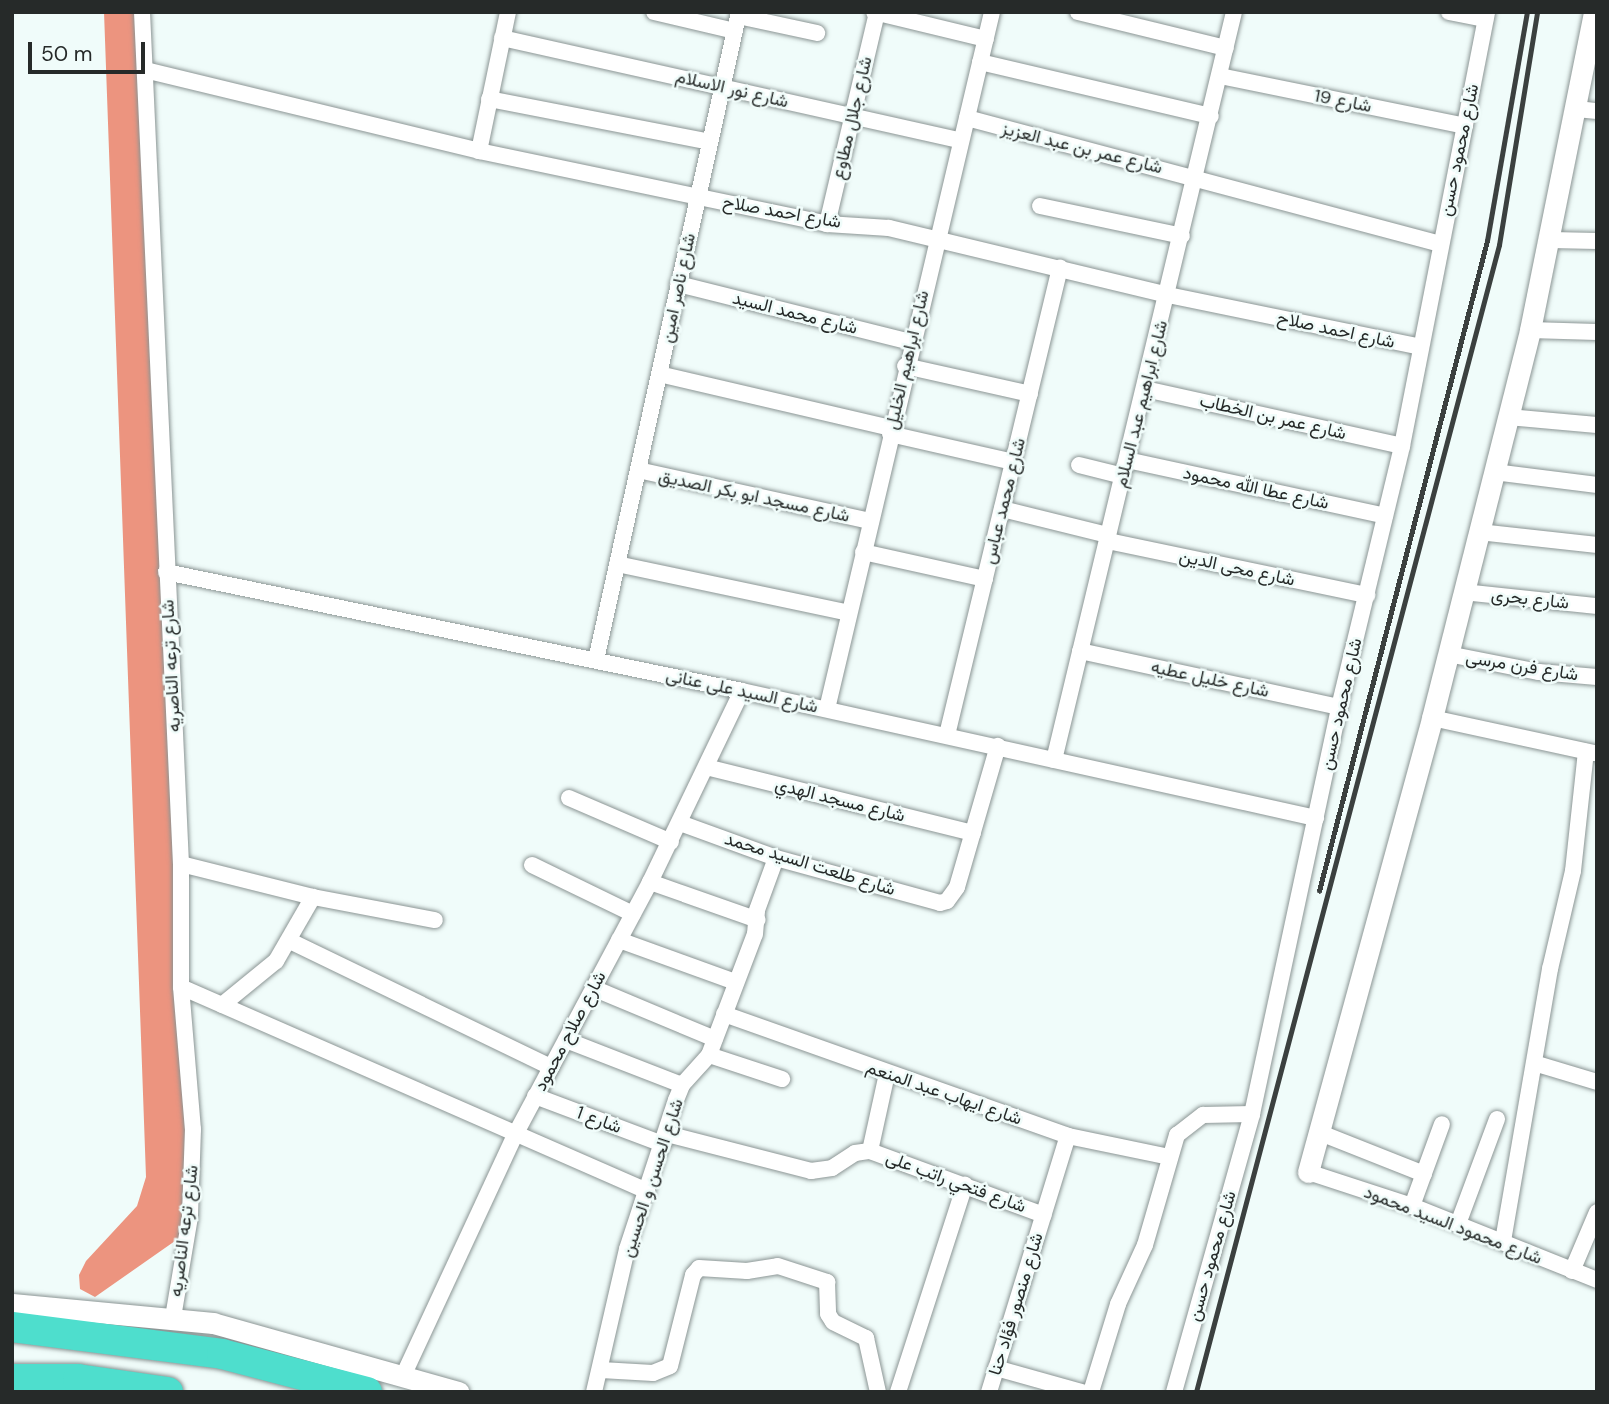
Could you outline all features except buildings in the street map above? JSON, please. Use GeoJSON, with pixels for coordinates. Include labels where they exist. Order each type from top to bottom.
{"type":"FeatureCollection","features":[{"type":"Feature","properties":{"kind":"highway"},"geometry":{"type":"LineString","coordinates":[[12,1327],[210,1352],[320,1376],[366,1392]]}},
{"type":"Feature","properties":{"kind":"highway"},"geometry":{"type":"LineString","coordinates":[[12,1378],[115,1382],[168,1392]]}},
{"type":"Feature","properties":{"kind":"street","name":"شارع ترعه الناصريه"},"geometry":{"type":"LineString","coordinates":[[142,12],[181,864],[181,987],[193,1158],[190,1217],[173,1318]]}},
{"type":"Feature","properties":{"kind":"street"},"geometry":{"type":"LineString","coordinates":[[479,151],[508,12]]}},
{"type":"Feature","properties":{"kind":"street"},"geometry":{"type":"LineString","coordinates":[[654,12],[738,19],[817,33]]}},
{"type":"Feature","properties":{"kind":"street"},"geometry":{"type":"LineString","coordinates":[[876,12],[986,39]]}},
{"type":"Feature","properties":{"kind":"street","name":"شارع جلال مطاوع"},"geometry":{"type":"LineString","coordinates":[[827,224],[876,12]]}},
{"type":"Feature","properties":{"kind":"street","name":"شارع ابراهيم الخليل"},"geometry":{"type":"LineString","coordinates":[[827,709],[905,366],[992,12]]}},
{"type":"Feature","properties":{"kind":"street"},"geometry":{"type":"LineString","coordinates":[[1078,12],[1226,48]]}},
{"type":"Feature","properties":{"kind":"street","name":"شارع ابراهيم عبد السلام"},"geometry":{"type":"LineString","coordinates":[[1055,760],[1197,177],[1234,12]]}},
{"type":"Feature","properties":{"kind":"street"},"geometry":{"type":"LineString","coordinates":[[1449,12],[1486,16]]}},
{"type":"Feature","properties":{"kind":"street"},"geometry":{"type":"LineString","coordinates":[[1307,1172],[1432,718],[1551,240],[1587,110],[1593,56],[1594,12]]}},
{"type":"Feature","properties":{"kind":"street","name":"شارع محمود حسن"},"geometry":{"type":"LineString","coordinates":[[1174,1392],[1252,1114],[1339,707],[1402,446],[1486,16]]}},
{"type":"Feature","properties":{"kind":"street","name":"شارع ناصر امين"},"geometry":{"type":"LineString","coordinates":[[596,660],[738,19]]}},
{"type":"Feature","properties":{"kind":"street","name":"شارع نور الاسلام"},"geometry":{"type":"LineString","coordinates":[[502,38],[961,141]]}},
{"type":"Feature","properties":{"kind":"street"},"geometry":{"type":"LineString","coordinates":[[980,62],[1211,116]]}},
{"type":"Feature","properties":{"kind":"street","name":"شارع احمد صلاح"},"geometry":{"type":"LineString","coordinates":[[145,70],[479,151],[827,224],[889,228],[1168,295],[1421,347]]}},
{"type":"Feature","properties":{"kind":"street","name":"شارع 19"},"geometry":{"type":"LineString","coordinates":[[1220,76],[1465,126]]}},
{"type":"Feature","properties":{"kind":"street"},"geometry":{"type":"LineString","coordinates":[[489,99],[710,142]]}},
{"type":"Feature","properties":{"kind":"street","name":"شارع عمر بن عبد العزيز"},"geometry":{"type":"LineString","coordinates":[[967,118],[1197,177],[1440,244]]}},
{"type":"Feature","properties":{"kind":"street"},"geometry":{"type":"LineString","coordinates":[[1040,206],[1182,236]]}},
{"type":"Feature","properties":{"kind":"street"},"geometry":{"type":"LineString","coordinates":[[1551,240],[1597,241]]}},
{"type":"Feature","properties":{"kind":"street","name":"شارع محمد عباس"},"geometry":{"type":"LineString","coordinates":[[947,735],[1060,267]]}},
{"type":"Feature","properties":{"kind":"street","name":"شارع محمد السيد"},"geometry":{"type":"LineString","coordinates":[[678,284],[911,342]]}},
{"type":"Feature","properties":{"kind":"street"},"geometry":{"type":"LineString","coordinates":[[1530,330],[1597,332]]}},
{"type":"Feature","properties":{"kind":"street"},"geometry":{"type":"LineString","coordinates":[[905,366],[1030,394]]}},
{"type":"Feature","properties":{"kind":"street"},"geometry":{"type":"LineString","coordinates":[[659,374],[1013,462]]}},
{"type":"Feature","properties":{"kind":"street","name":"شارع عمر بن الخطاب"},"geometry":{"type":"LineString","coordinates":[[1145,388],[1402,446]]}},
{"type":"Feature","properties":{"kind":"street"},"geometry":{"type":"LineString","coordinates":[[1508,417],[1597,425]]}},
{"type":"Feature","properties":{"kind":"street","name":"شارع عطا الله محمود"},"geometry":{"type":"LineString","coordinates":[[1127,460],[1385,516]]}},
{"type":"Feature","properties":{"kind":"street"},"geometry":{"type":"LineString","coordinates":[[1079,465],[1123,477]]}},
{"type":"Feature","properties":{"kind":"street","name":"شارع مسجد ابو بكر الصديق"},"geometry":{"type":"LineString","coordinates":[[638,470],[870,521]]}},
{"type":"Feature","properties":{"kind":"street"},"geometry":{"type":"LineString","coordinates":[[1494,472],[1597,485]]}},
{"type":"Feature","properties":{"kind":"street","name":"شارع محى الدين"},"geometry":{"type":"LineString","coordinates":[[1002,509],[1108,538],[1367,596]]}},
{"type":"Feature","properties":{"kind":"street"},"geometry":{"type":"LineString","coordinates":[[1479,532],[1597,545]]}},
{"type":"Feature","properties":{"kind":"street"},"geometry":{"type":"LineString","coordinates":[[863,552],[985,579]]}},
{"type":"Feature","properties":{"kind":"street"},"geometry":{"type":"LineString","coordinates":[[617,564],[849,612]]}},
{"type":"Feature","properties":{"kind":"street","name":"شارع السيد على عنانى"},"geometry":{"type":"LineString","coordinates":[[166,572],[827,709],[1316,818]]}},
{"type":"Feature","properties":{"kind":"street","name":"شارع بحرى"},"geometry":{"type":"LineString","coordinates":[[1463,592],[1597,606]]}},
{"type":"Feature","properties":{"kind":"street","name":"شارع خليل عطيه"},"geometry":{"type":"LineString","coordinates":[[1080,651],[1339,707]]}},
{"type":"Feature","properties":{"kind":"street","name":"شارع فرن مرسى"},"geometry":{"type":"LineString","coordinates":[[1448,653],[1539,672],[1597,677]]}},
{"type":"Feature","properties":{"kind":"street","name":"شارع صلاح محمود"},"geometry":{"type":"LineString","coordinates":[[404,1374],[515,1135],[671,842],[742,691]]}},
{"type":"Feature","properties":{"kind":"street"},"geometry":{"type":"LineString","coordinates":[[1432,718],[1591,753],[1573,871],[1550,969],[1537,1064],[1503,1241]]}},
{"type":"Feature","properties":{"kind":"street"},"geometry":{"type":"LineString","coordinates":[[973,833],[998,746]]}},
{"type":"Feature","properties":{"kind":"street","name":"شارع مسجد الهدي"},"geometry":{"type":"LineString","coordinates":[[706,767],[973,833]]}},
{"type":"Feature","properties":{"kind":"street"},"geometry":{"type":"LineString","coordinates":[[569,798],[671,842]]}},
{"type":"Feature","properties":{"kind":"street","name":"شارع طلعت السيد محمد"},"geometry":{"type":"LineString","coordinates":[[680,823],[776,858],[940,903],[954,895],[973,833]]}},
{"type":"Feature","properties":{"kind":"street","name":"شارع الحسن و الحسين"},"geometry":{"type":"LineString","coordinates":[[594,1392],[627,1249],[682,1085],[709,1055],[758,919],[757,910],[776,858]]}},
{"type":"Feature","properties":{"kind":"street"},"geometry":{"type":"LineString","coordinates":[[181,864],[313,897],[435,920]]}},
{"type":"Feature","properties":{"kind":"street"},"geometry":{"type":"LineString","coordinates":[[532,865],[633,914]]}},
{"type":"Feature","properties":{"kind":"street"},"geometry":{"type":"LineString","coordinates":[[650,882],[758,919]]}},
{"type":"Feature","properties":{"kind":"street"},"geometry":{"type":"LineString","coordinates":[[222,1005],[260,978],[290,942],[313,897]]}},
{"type":"Feature","properties":{"kind":"street"},"geometry":{"type":"LineString","coordinates":[[619,940],[735,982]]}},
{"type":"Feature","properties":{"kind":"street"},"geometry":{"type":"LineString","coordinates":[[290,942],[551,1067]]}},
{"type":"Feature","properties":{"kind":"street"},"geometry":{"type":"LineString","coordinates":[[181,987],[647,1191]]}},
{"type":"Feature","properties":{"kind":"street"},"geometry":{"type":"LineString","coordinates":[[593,988],[715,1039]]}},
{"type":"Feature","properties":{"kind":"street","name":"شارع ايهاب عبد المنعم"},"geometry":{"type":"LineString","coordinates":[[724,1014],[1068,1136],[1169,1157]]}},
{"type":"Feature","properties":{"kind":"street"},"geometry":{"type":"LineString","coordinates":[[566,1040],[682,1085]]}},
{"type":"Feature","properties":{"kind":"street"},"geometry":{"type":"LineString","coordinates":[[709,1055],[782,1079]]}},
{"type":"Feature","properties":{"kind":"street"},"geometry":{"type":"LineString","coordinates":[[1537,1064],[1597,1082]]}},
{"type":"Feature","properties":{"kind":"street"},"geometry":{"type":"LineString","coordinates":[[870,1151],[887,1074]]}},
{"type":"Feature","properties":{"kind":"street","name":"شارع 1"},"geometry":{"type":"LineString","coordinates":[[535,1096],[665,1139]]}},
{"type":"Feature","properties":{"kind":"street"},"geometry":{"type":"LineString","coordinates":[[1091,1392],[1118,1304],[1145,1245],[1177,1135],[1193,1120],[1203,1115],[1252,1114]]}},
{"type":"Feature","properties":{"kind":"street"},"geometry":{"type":"LineString","coordinates":[[1458,1224],[1497,1119]]}},
{"type":"Feature","properties":{"kind":"street"},"geometry":{"type":"LineString","coordinates":[[1412,1206],[1442,1124]]}},
{"type":"Feature","properties":{"kind":"street"},"geometry":{"type":"LineString","coordinates":[[1318,1132],[1424,1174]]}},
{"type":"Feature","properties":{"kind":"street","name":"شارع منصور فؤاد حنا"},"geometry":{"type":"LineString","coordinates":[[989,1392],[1068,1136]]}},
{"type":"Feature","properties":{"kind":"street","name":"شارع فتحي راتب على"},"geometry":{"type":"LineString","coordinates":[[665,1139],[811,1171],[832,1168],[855,1153],[870,1151],[1044,1215]]}},
{"type":"Feature","properties":{"kind":"street","name":"شارع محمود السيد محمود"},"geometry":{"type":"LineString","coordinates":[[1307,1172],[1412,1206],[1597,1280]]}},
{"type":"Feature","properties":{"kind":"street"},"geometry":{"type":"LineString","coordinates":[[898,1392],[965,1185]]}},
{"type":"Feature","properties":{"kind":"street"},"geometry":{"type":"LineString","coordinates":[[1572,1271],[1597,1212]]}},
{"type":"Feature","properties":{"kind":"street"},"geometry":{"type":"LineString","coordinates":[[601,1370],[653,1373],[670,1366],[693,1275],[699,1268],[741,1271],[778,1266],[827,1282],[828,1314],[833,1322],[866,1338],[878,1392]]}},
{"type":"Feature","properties":{"kind":"street"},"geometry":{"type":"LineString","coordinates":[[12,1304],[173,1318],[233,1327],[459,1392]]}},
{"type":"Feature","properties":{"kind":"street"},"geometry":{"type":"LineString","coordinates":[[996,1368],[1082,1392]]}},
{"type":"Feature","properties":{"kind":"shaded area"},"geometry":{"type":"Polygon","coordinates":[[[104,12],[136,12],[189,1219],[185,1234],[95,1297],[80,1289],[79,1275],[86,1261],[137,1206],[146,1177],[104,12]]]}},
{"type":"Feature","properties":{"kind":"railway"},"geometry":{"type":"LineString","coordinates":[[1319,891],[1487,241],[1527,12]]}},
{"type":"Feature","properties":{"kind":"railway"},"geometry":{"type":"LineString","coordinates":[[1196,1392],[1499,245],[1537,12]]}}]}
